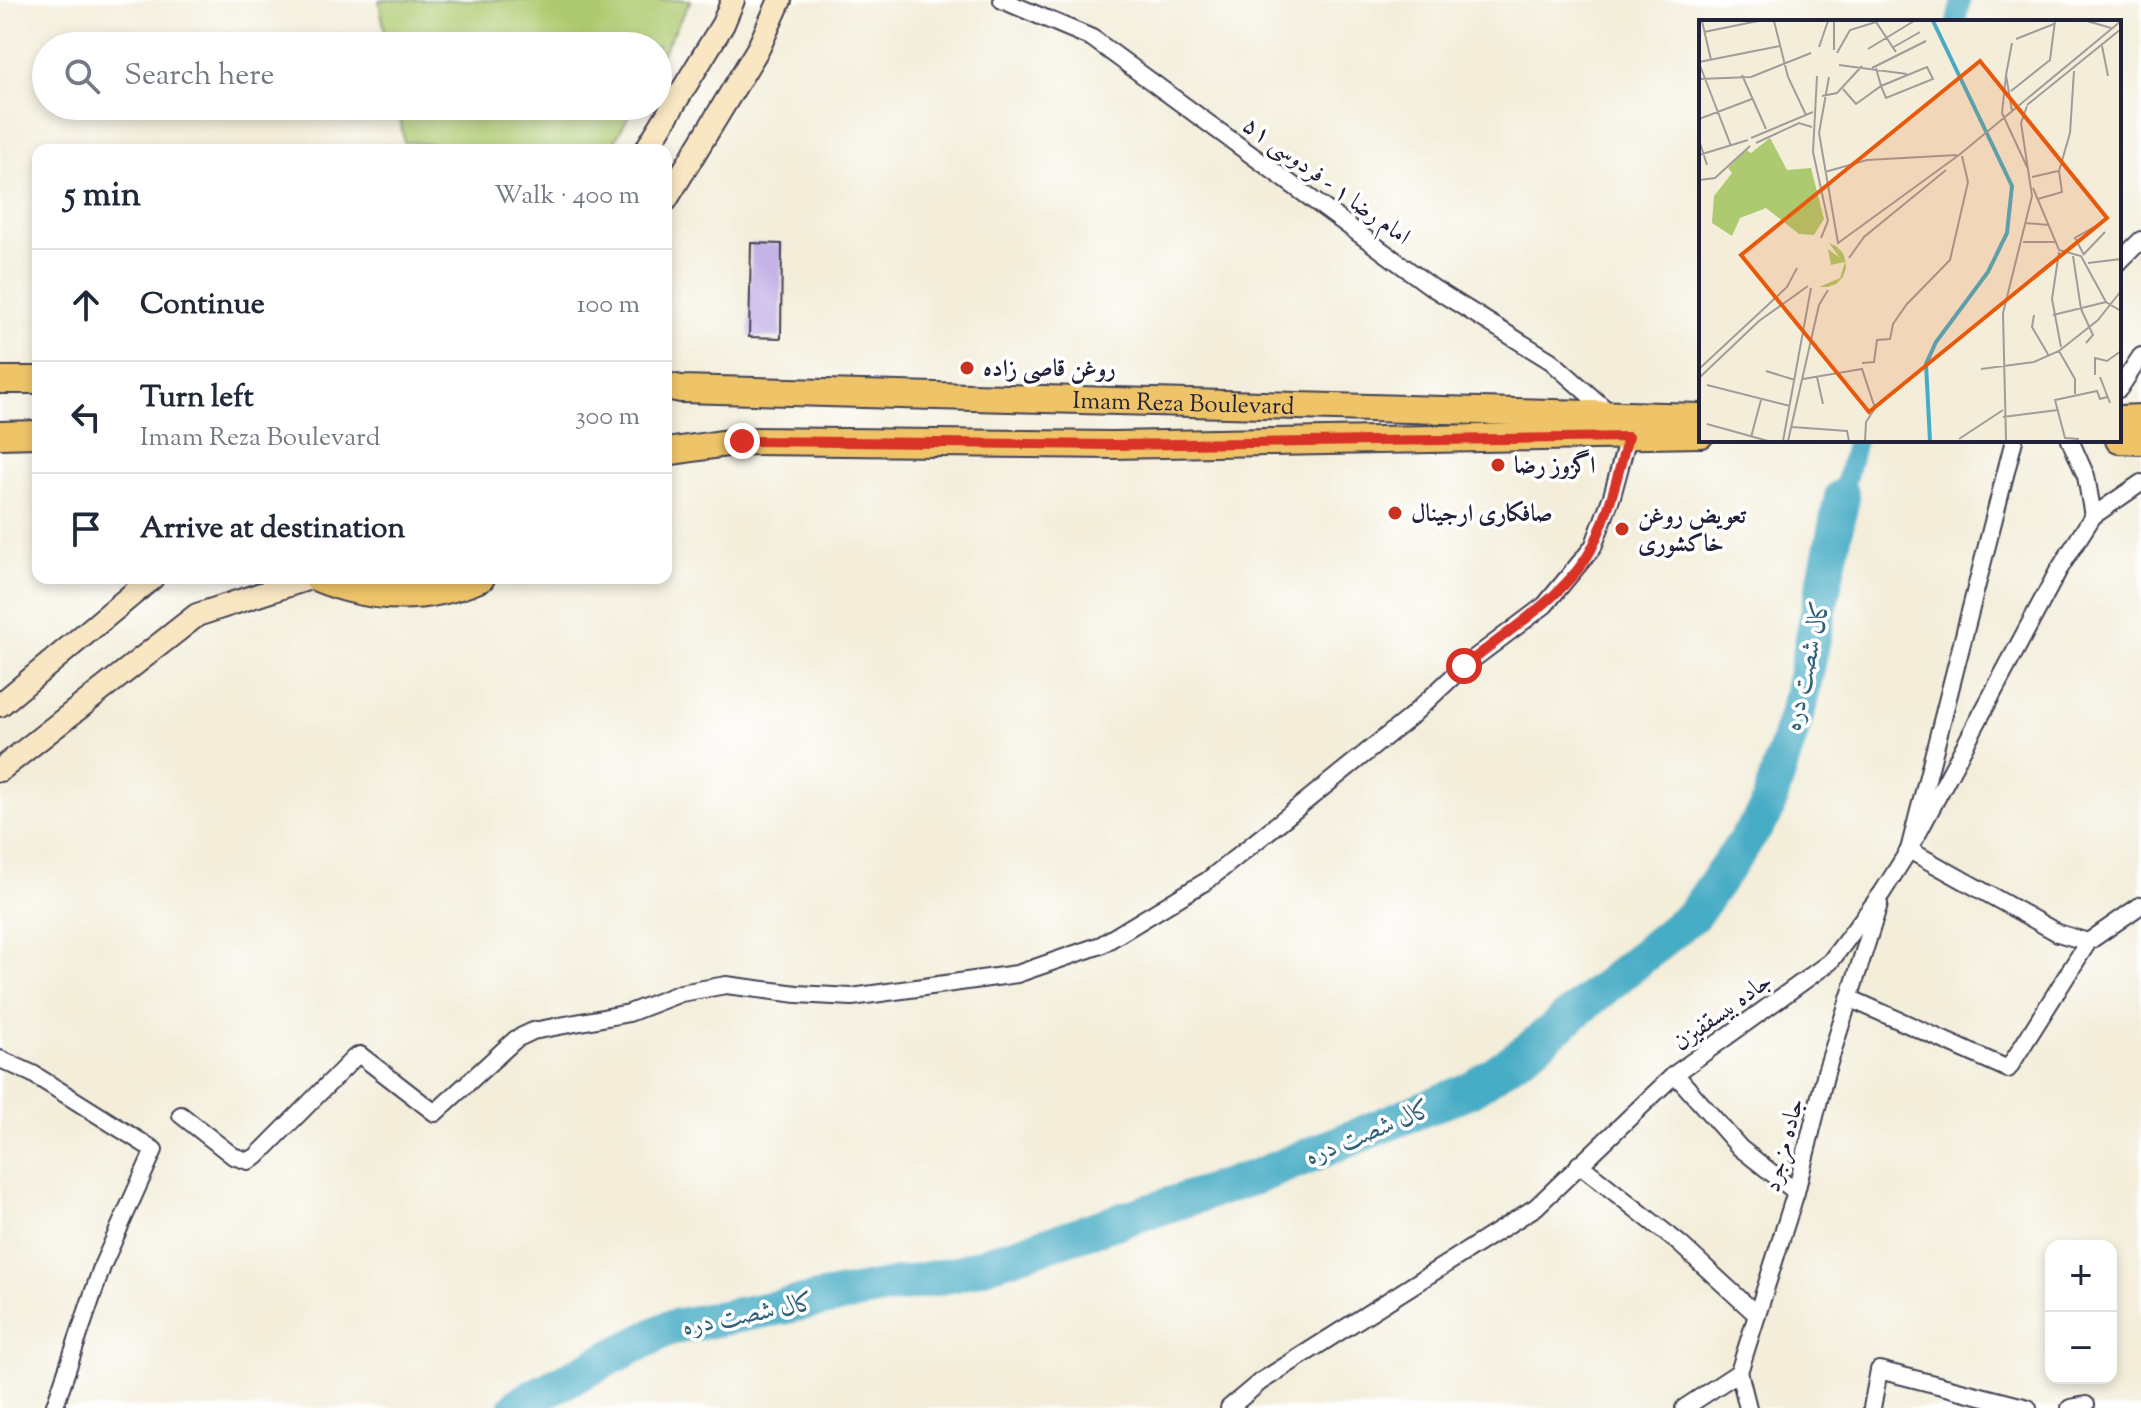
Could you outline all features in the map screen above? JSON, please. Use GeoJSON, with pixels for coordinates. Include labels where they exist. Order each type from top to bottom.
{"type":"FeatureCollection","features":[{"type":"Feature","properties":{"kind":"main road"},"geometry":{"type":"LineString","coordinates":[[0,380],[32,380]]}},
{"type":"Feature","properties":{"kind":"main road","name":"Imam Reza Boulevard"},"geometry":{"type":"LineString","coordinates":[[672,387],[1621,426],[1699,434]]}},
{"type":"Feature","properties":{"kind":"main road"},"geometry":{"type":"LineString","coordinates":[[1112,403],[1112,445]]}},
{"type":"Feature","properties":{"kind":"main road","name":"Imam Reza Boulevard"},"geometry":{"type":"LineString","coordinates":[[672,451],[742,441],[1112,445],[1621,426],[1699,417]]}},
{"type":"Feature","properties":{"kind":"main road"},"geometry":{"type":"LineString","coordinates":[[2121,419],[2141,418]]}},
{"type":"Feature","properties":{"kind":"main road"},"geometry":{"type":"LineString","coordinates":[[0,435],[32,434]]}},
{"type":"Feature","properties":{"kind":"main road"},"geometry":{"type":"LineString","coordinates":[[2121,440],[2141,441]]}},
{"type":"Feature","properties":{"kind":"main road"},"geometry":{"type":"LineString","coordinates":[[335,584],[386,597],[436,593],[463,584]]}},
{"type":"Feature","properties":{"kind":"street"},"geometry":{"type":"LineString","coordinates":[[672,107],[723,24],[733,0]]}},
{"type":"Feature","properties":{"kind":"street"},"geometry":{"type":"LineString","coordinates":[[672,190],[759,47],[780,0]]}},
{"type":"Feature","properties":{"kind":"street","name":"امام رضا ۱ - فردوسی ۵۱"},"geometry":{"type":"LineString","coordinates":[[1002,0],[1092,38],[1433,288],[1551,361],[1621,426]]}},
{"type":"Feature","properties":{"kind":"street"},"geometry":{"type":"LineString","coordinates":[[650,144],[664,120]]}},
{"type":"Feature","properties":{"kind":"street"},"geometry":{"type":"LineString","coordinates":[[2121,260],[2141,240]]}},
{"type":"Feature","properties":{"kind":"street"},"geometry":{"type":"LineString","coordinates":[[2121,386],[2141,356]]}},
{"type":"Feature","properties":{"kind":"street"},"geometry":{"type":"LineString","coordinates":[[181,1115],[233,1156],[248,1161],[256,1157],[360,1055],[435,1113],[516,1039],[533,1031],[629,1013],[681,993],[726,985],[852,997],[1017,974],[1101,945],[1208,880],[1409,718],[1464,666],[1545,605],[1593,547],[1612,496],[1621,426]]}},
{"type":"Feature","properties":{"kind":"street"},"geometry":{"type":"LineString","coordinates":[[2013,442],[1909,850],[2058,933],[2088,942]]}},
{"type":"Feature","properties":{"kind":"street"},"geometry":{"type":"LineString","coordinates":[[2071,442],[2086,476],[2093,516],[2141,483]]}},
{"type":"Feature","properties":{"kind":"street","name":"جاده بیسقفیزن"},"geometry":{"type":"LineString","coordinates":[[1229,1408],[1260,1382],[1536,1207],[1675,1074],[1830,962],[1882,893],[1909,850],[2058,571],[2093,516]]}},
{"type":"Feature","properties":{"kind":"street"},"geometry":{"type":"LineString","coordinates":[[0,705],[145,584]]}},
{"type":"Feature","properties":{"kind":"street"},"geometry":{"type":"LineString","coordinates":[[0,770],[197,615],[292,584]]}},
{"type":"Feature","properties":{"kind":"street","name":"جاده مزجرد"},"geometry":{"type":"LineString","coordinates":[[1739,1372],[1796,1192],[1826,1072],[1882,893]]}},
{"type":"Feature","properties":{"kind":"street"},"geometry":{"type":"LineString","coordinates":[[1849,998],[2008,1069],[2088,942],[2141,905]]}},
{"type":"Feature","properties":{"kind":"street"},"geometry":{"type":"LineString","coordinates":[[0,1059],[33,1074],[154,1150],[103,1264],[54,1408]]}},
{"type":"Feature","properties":{"kind":"street"},"geometry":{"type":"LineString","coordinates":[[1675,1074],[1740,1148],[1796,1192]]}},
{"type":"Feature","properties":{"kind":"street"},"geometry":{"type":"LineString","coordinates":[[1579,1164],[1680,1244],[1757,1315]]}},
{"type":"Feature","properties":{"kind":"street"},"geometry":{"type":"LineString","coordinates":[[1872,1408],[1879,1370],[2028,1408]]}},
{"type":"Feature","properties":{"kind":"street"},"geometry":{"type":"LineString","coordinates":[[1684,1408],[1739,1372],[1748,1408]]}},
{"type":"Feature","properties":{"kind":"green space"},"geometry":{"type":"Polygon","coordinates":[[[379,0],[691,0],[672,35],[672,32],[385,32],[379,0]]]}},
{"type":"Feature","properties":{"kind":"green space"},"geometry":{"type":"Polygon","coordinates":[[[400,120],[626,120],[613,144],[404,142],[400,120]]]}},
{"type":"Feature","properties":{"kind":"building"},"geometry":{"type":"Polygon","coordinates":[[[751,243],[782,244],[781,338],[749,337],[751,243]]]}},
{"type":"Feature","properties":{"kind":"waterway","name":"کال شصت دره"},"geometry":{"type":"LineString","coordinates":[[1956,20],[1961,0]]}},
{"type":"Feature","properties":{"kind":"waterway","name":"کال شصت دره"},"geometry":{"type":"LineString","coordinates":[[1842,497],[1856,442]]}},
{"type":"Feature","properties":{"kind":"waterway","name":"کال شصت دره"},"geometry":{"type":"LineString","coordinates":[[516,1408],[669,1328],[956,1274],[1261,1175],[1472,1089],[1531,1048],[1694,914],[1766,812],[1799,706],[1842,497]]}},
{"type":"Feature","properties":{"kind":"place","name":"روغن قاصی زاده"},"geometry":{"type":"Point","coordinates":[967,368]}},
{"type":"Feature","properties":{"kind":"place","name":"اگزوز رضا"},"geometry":{"type":"Point","coordinates":[1498,465]}},
{"type":"Feature","properties":{"kind":"place","name":"صافکاری ارجینال"},"geometry":{"type":"Point","coordinates":[1395,513]}},
{"type":"Feature","properties":{"kind":"place","name":"تعویض روغن خاکشوری"},"geometry":{"type":"Point","coordinates":[1622,529]}},
{"type":"Feature","properties":{"kind":"route"},"geometry":{"type":"LineString","coordinates":[[742,441],[1112,445],[1628,437],[1612,496],[1593,547],[1545,605],[1464,666]]}}]}
